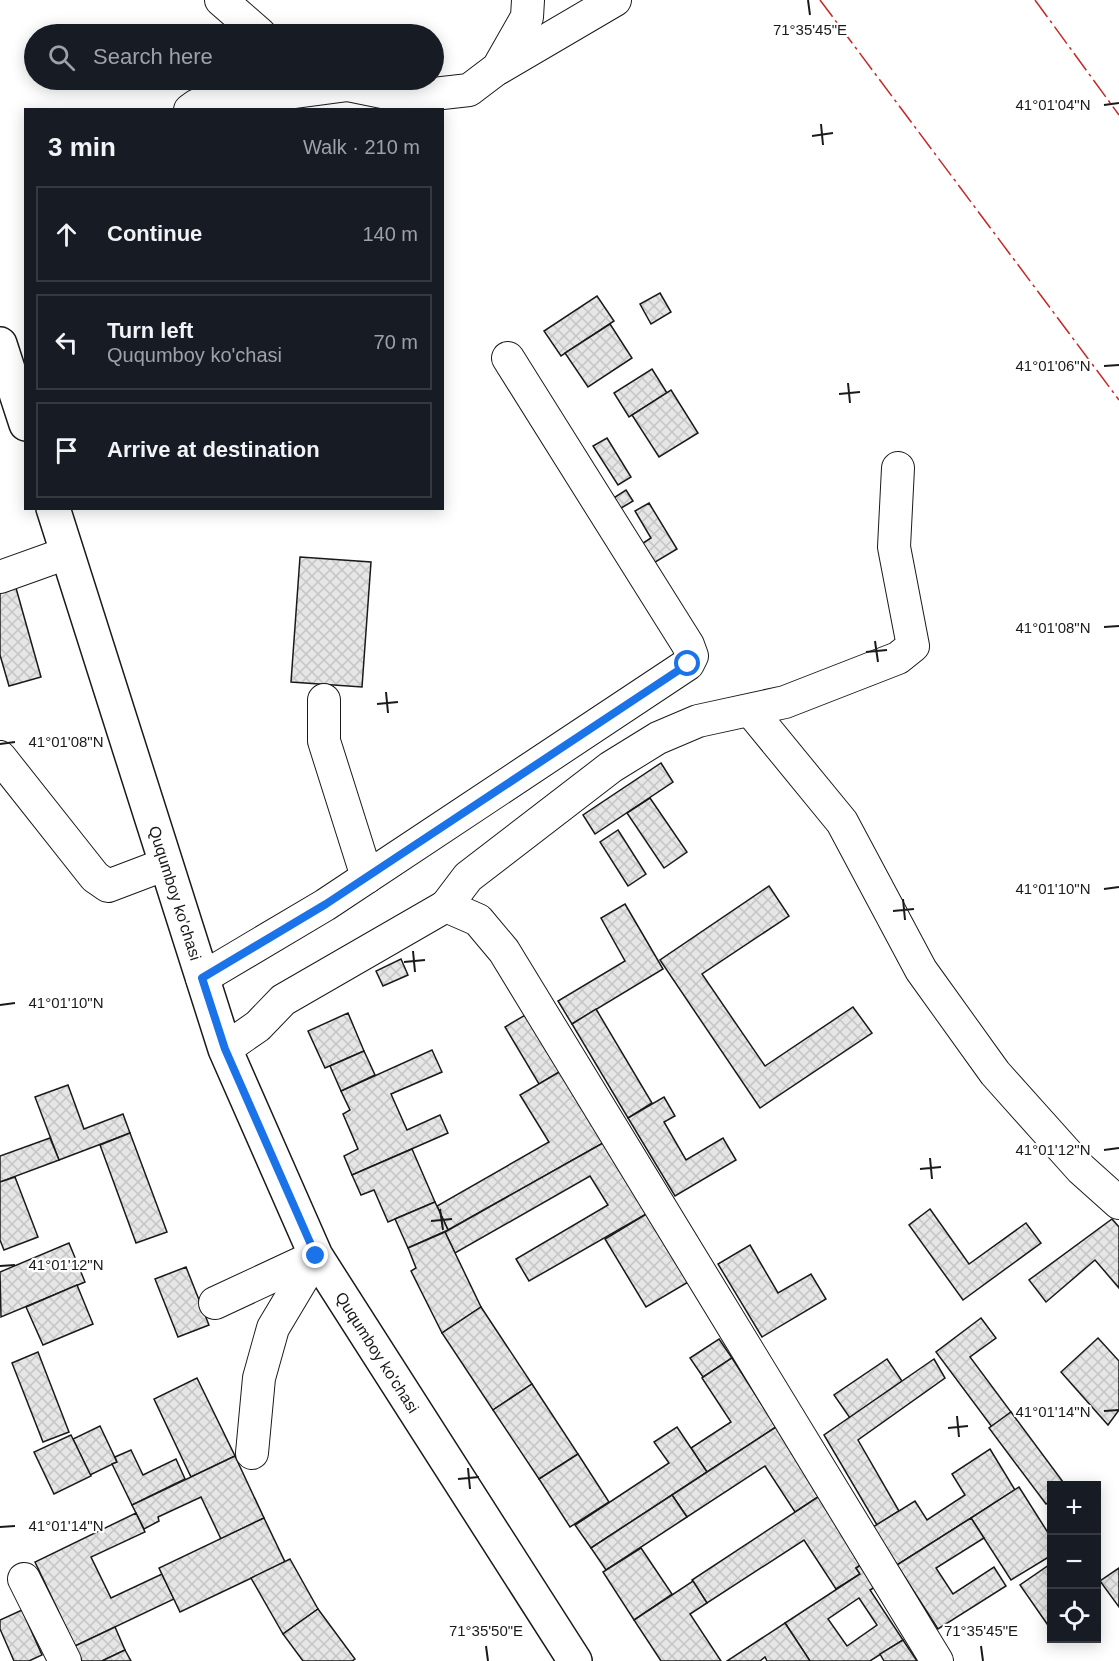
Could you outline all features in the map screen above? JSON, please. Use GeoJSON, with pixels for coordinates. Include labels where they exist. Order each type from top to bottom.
{"type":"FeatureCollection","features":[{"type":"Feature","properties":{"kind":"main road"},"geometry":{"type":"LineString","coordinates":[[0,344],[15,412]]}},
{"type":"Feature","properties":{"kind":"main road","name":"Ququmboy ko'chasi"},"geometry":{"type":"LineString","coordinates":[[54,510],[225,1049],[316,1256],[575,1661]]}},
{"type":"Feature","properties":{"kind":"street"},"geometry":{"type":"LineString","coordinates":[[221,0],[249,24]]}},
{"type":"Feature","properties":{"kind":"street"},"geometry":{"type":"LineString","coordinates":[[498,68],[528,17],[528,0]]}},
{"type":"Feature","properties":{"kind":"street"},"geometry":{"type":"LineString","coordinates":[[377,90],[436,102],[469,90],[498,68],[615,0]]}},
{"type":"Feature","properties":{"kind":"street"},"geometry":{"type":"LineString","coordinates":[[193,108],[197,105],[292,90]]}},
{"type":"Feature","properties":{"kind":"street"},"geometry":{"type":"LineString","coordinates":[[202,978],[367,877],[688,664],[692,656],[508,358]]}},
{"type":"Feature","properties":{"kind":"street"},"geometry":{"type":"LineString","coordinates":[[225,1049],[258,1026],[284,1000],[446,906],[468,877],[611,767],[658,738],[698,721],[785,702],[898,658],[913,646],[894,547],[898,468]]}},
{"type":"Feature","properties":{"kind":"street"},"geometry":{"type":"LineString","coordinates":[[0,577],[67,553]]}},
{"type":"Feature","properties":{"kind":"street"},"geometry":{"type":"LineString","coordinates":[[324,700],[324,741],[367,877]]}},
{"type":"Feature","properties":{"kind":"street"},"geometry":{"type":"LineString","coordinates":[[751,711],[842,822],[921,970],[995,1073],[1082,1169],[1119,1203]]}},
{"type":"Feature","properties":{"kind":"street"},"geometry":{"type":"LineString","coordinates":[[5,772],[94,877],[108,886],[166,864]]}},
{"type":"Feature","properties":{"kind":"street"},"geometry":{"type":"LineString","coordinates":[[446,906],[478,921],[504,951],[937,1661]]}},
{"type":"Feature","properties":{"kind":"street"},"geometry":{"type":"LineString","coordinates":[[215,1303],[316,1256]]}},
{"type":"Feature","properties":{"kind":"street"},"geometry":{"type":"LineString","coordinates":[[252,1453],[260,1378],[273,1328],[316,1256]]}},
{"type":"Feature","properties":{"kind":"street"},"geometry":{"type":"LineString","coordinates":[[24,1579],[65,1661]]}},
{"type":"Feature","properties":{"kind":"building"},"geometry":{"type":"Polygon","coordinates":[[[660,293],[671,312],[651,324],[640,304],[660,293]]]}},
{"type":"Feature","properties":{"kind":"building"},"geometry":{"type":"Polygon","coordinates":[[[597,296],[614,321],[561,356],[544,331],[597,296]]]}},
{"type":"Feature","properties":{"kind":"building"},"geometry":{"type":"Polygon","coordinates":[[[610,324],[632,358],[588,387],[565,353],[610,324]]]}},
{"type":"Feature","properties":{"kind":"building"},"geometry":{"type":"Polygon","coordinates":[[[652,369],[667,393],[629,417],[614,393],[652,369]]]}},
{"type":"Feature","properties":{"kind":"building"},"geometry":{"type":"Polygon","coordinates":[[[671,390],[698,433],[659,457],[632,415],[671,390]]]}},
{"type":"Feature","properties":{"kind":"building"},"geometry":{"type":"Polygon","coordinates":[[[607,438],[631,477],[618,485],[593,446],[607,438]]]}},
{"type":"Feature","properties":{"kind":"building"},"geometry":{"type":"Polygon","coordinates":[[[626,490],[633,501],[618,510],[612,499],[626,490]]]}},
{"type":"Feature","properties":{"kind":"building"},"geometry":{"type":"Polygon","coordinates":[[[649,503],[677,549],[652,564],[640,545],[651,538],[635,511],[649,503]]]}},
{"type":"Feature","properties":{"kind":"building"},"geometry":{"type":"Polygon","coordinates":[[[300,557],[371,562],[362,687],[291,682],[300,557]]]}},
{"type":"Feature","properties":{"kind":"building"},"geometry":{"type":"Polygon","coordinates":[[[16,588],[41,677],[9,686],[0,655],[0,593],[16,588]]]}},
{"type":"Feature","properties":{"kind":"building"},"geometry":{"type":"Polygon","coordinates":[[[661,763],[673,782],[595,834],[583,815],[661,763]]]}},
{"type":"Feature","properties":{"kind":"building"},"geometry":{"type":"Polygon","coordinates":[[[650,798],[687,852],[664,868],[627,813],[650,798]]]}},
{"type":"Feature","properties":{"kind":"building"},"geometry":{"type":"Polygon","coordinates":[[[618,830],[646,874],[628,886],[600,842],[618,830]]]}},
{"type":"Feature","properties":{"kind":"building"},"geometry":{"type":"Polygon","coordinates":[[[769,886],[789,916],[702,974],[765,1066],[853,1007],[872,1033],[760,1108],[660,960],[769,886]]]}},
{"type":"Feature","properties":{"kind":"building"},"geometry":{"type":"Polygon","coordinates":[[[625,904],[663,969],[572,1024],[558,1001],[625,961],[601,918],[625,904]]]}},
{"type":"Feature","properties":{"kind":"building"},"geometry":{"type":"Polygon","coordinates":[[[401,959],[408,975],[383,986],[376,971],[401,959]]]}},
{"type":"Feature","properties":{"kind":"building"},"geometry":{"type":"Polygon","coordinates":[[[596,1009],[652,1103],[628,1118],[572,1024],[596,1009]]]}},
{"type":"Feature","properties":{"kind":"building"},"geometry":{"type":"Polygon","coordinates":[[[348,1013],[364,1051],[325,1068],[308,1031],[348,1013]]]}},
{"type":"Feature","properties":{"kind":"building"},"geometry":{"type":"Polygon","coordinates":[[[527,1014],[561,1071],[539,1084],[505,1027],[527,1014]]]}},
{"type":"Feature","properties":{"kind":"building"},"geometry":{"type":"Polygon","coordinates":[[[432,1050],[442,1072],[391,1094],[407,1130],[440,1115],[448,1133],[352,1175],[344,1156],[358,1149],[343,1114],[350,1110],[341,1091],[432,1050]]]}},
{"type":"Feature","properties":{"kind":"building"},"geometry":{"type":"Polygon","coordinates":[[[364,1051],[375,1075],[341,1091],[330,1066],[364,1051]]]}},
{"type":"Feature","properties":{"kind":"building"},"geometry":{"type":"Polygon","coordinates":[[[561,1071],[603,1143],[448,1230],[437,1206],[549,1142],[520,1095],[561,1071]]]}},
{"type":"Feature","properties":{"kind":"building"},"geometry":{"type":"Polygon","coordinates":[[[68,1085],[84,1129],[123,1114],[130,1133],[59,1160],[35,1097],[68,1085]]]}},
{"type":"Feature","properties":{"kind":"building"},"geometry":{"type":"Polygon","coordinates":[[[664,1097],[675,1116],[664,1122],[686,1160],[723,1138],[736,1160],[675,1196],[628,1118],[664,1097]]]}},
{"type":"Feature","properties":{"kind":"building"},"geometry":{"type":"Polygon","coordinates":[[[130,1133],[167,1232],[136,1243],[100,1145],[130,1133]]]}},
{"type":"Feature","properties":{"kind":"building"},"geometry":{"type":"Polygon","coordinates":[[[50,1138],[59,1160],[0,1182],[0,1156],[50,1138]]]}},
{"type":"Feature","properties":{"kind":"building"},"geometry":{"type":"Polygon","coordinates":[[[603,1143],[648,1213],[529,1281],[516,1259],[608,1205],[590,1176],[455,1253],[445,1232],[603,1143]]]}},
{"type":"Feature","properties":{"kind":"building"},"geometry":{"type":"Polygon","coordinates":[[[412,1149],[435,1202],[388,1222],[374,1190],[361,1195],[352,1175],[412,1149]]]}},
{"type":"Feature","properties":{"kind":"building"},"geometry":{"type":"Polygon","coordinates":[[[15,1177],[38,1237],[4,1250],[0,1240],[0,1182],[15,1177]]]}},
{"type":"Feature","properties":{"kind":"building"},"geometry":{"type":"Polygon","coordinates":[[[435,1202],[448,1230],[408,1248],[395,1219],[435,1202]]]}},
{"type":"Feature","properties":{"kind":"building"},"geometry":{"type":"Polygon","coordinates":[[[930,1209],[969,1264],[1026,1223],[1041,1243],[963,1300],[909,1225],[930,1209]]]}},
{"type":"Feature","properties":{"kind":"building"},"geometry":{"type":"Polygon","coordinates":[[[648,1213],[690,1281],[646,1307],[605,1239],[648,1213]]]}},
{"type":"Feature","properties":{"kind":"building"},"geometry":{"type":"Polygon","coordinates":[[[1112,1219],[1119,1227],[1119,1288],[1095,1260],[1046,1302],[1029,1280],[1112,1219]]]}},
{"type":"Feature","properties":{"kind":"building"},"geometry":{"type":"Polygon","coordinates":[[[445,1232],[481,1307],[442,1333],[411,1271],[416,1268],[408,1248],[445,1232]]]}},
{"type":"Feature","properties":{"kind":"building"},"geometry":{"type":"Polygon","coordinates":[[[69,1243],[85,1282],[1,1317],[0,1272],[69,1243]]]}},
{"type":"Feature","properties":{"kind":"building"},"geometry":{"type":"Polygon","coordinates":[[[750,1245],[778,1293],[811,1274],[826,1299],[762,1337],[718,1264],[750,1245]]]}},
{"type":"Feature","properties":{"kind":"building"},"geometry":{"type":"Polygon","coordinates":[[[186,1267],[209,1325],[178,1337],[155,1279],[186,1267]]]}},
{"type":"Feature","properties":{"kind":"building"},"geometry":{"type":"Polygon","coordinates":[[[77,1285],[93,1324],[43,1345],[26,1307],[77,1285]]]}},
{"type":"Feature","properties":{"kind":"building"},"geometry":{"type":"Polygon","coordinates":[[[481,1307],[532,1384],[493,1410],[442,1333],[481,1307]]]}},
{"type":"Feature","properties":{"kind":"building"},"geometry":{"type":"Polygon","coordinates":[[[981,1318],[996,1338],[970,1357],[1011,1412],[992,1427],[936,1352],[981,1318]]]}},
{"type":"Feature","properties":{"kind":"building"},"geometry":{"type":"Polygon","coordinates":[[[1098,1338],[1119,1361],[1119,1410],[1108,1425],[1061,1372],[1098,1338]]]}},
{"type":"Feature","properties":{"kind":"building"},"geometry":{"type":"Polygon","coordinates":[[[719,1339],[732,1358],[703,1377],[690,1358],[719,1339]]]}},
{"type":"Feature","properties":{"kind":"building"},"geometry":{"type":"Polygon","coordinates":[[[38,1352],[69,1432],[43,1442],[12,1363],[38,1352]]]}},
{"type":"Feature","properties":{"kind":"building"},"geometry":{"type":"Polygon","coordinates":[[[732,1358],[776,1427],[707,1472],[691,1448],[731,1422],[702,1378],[732,1358]]]}},
{"type":"Feature","properties":{"kind":"building"},"geometry":{"type":"Polygon","coordinates":[[[887,1359],[902,1381],[850,1418],[834,1395],[887,1359]]]}},
{"type":"Feature","properties":{"kind":"building"},"geometry":{"type":"Polygon","coordinates":[[[934,1359],[945,1378],[858,1440],[899,1511],[877,1525],[824,1435],[934,1359]]]}},
{"type":"Feature","properties":{"kind":"building"},"geometry":{"type":"Polygon","coordinates":[[[197,1378],[235,1456],[191,1477],[154,1399],[197,1378]]]}},
{"type":"Feature","properties":{"kind":"building"},"geometry":{"type":"Polygon","coordinates":[[[532,1384],[578,1454],[539,1479],[493,1410],[532,1384]]]}},
{"type":"Feature","properties":{"kind":"building"},"geometry":{"type":"Polygon","coordinates":[[[1011,1412],[1062,1481],[1047,1481],[1047,1503],[1046,1504],[989,1428],[1011,1412]]]}},
{"type":"Feature","properties":{"kind":"building"},"geometry":{"type":"Polygon","coordinates":[[[100,1426],[117,1462],[90,1475],[73,1439],[100,1426]]]}},
{"type":"Feature","properties":{"kind":"building"},"geometry":{"type":"Polygon","coordinates":[[[677,1427],[707,1472],[591,1548],[575,1525],[669,1463],[654,1442],[677,1427]]]}},
{"type":"Feature","properties":{"kind":"building"},"geometry":{"type":"Polygon","coordinates":[[[776,1427],[821,1495],[795,1512],[765,1466],[687,1517],[672,1495],[776,1427]]]}},
{"type":"Feature","properties":{"kind":"building"},"geometry":{"type":"Polygon","coordinates":[[[71,1435],[91,1476],[54,1494],[34,1452],[71,1435]]]}},
{"type":"Feature","properties":{"kind":"building"},"geometry":{"type":"Polygon","coordinates":[[[990,1449],[1015,1490],[897,1565],[873,1527],[915,1501],[927,1520],[965,1495],[952,1474],[990,1449]]]}},
{"type":"Feature","properties":{"kind":"building"},"geometry":{"type":"Polygon","coordinates":[[[131,1450],[143,1475],[176,1459],[185,1479],[132,1505],[112,1464],[117,1462],[115,1457],[131,1450]]]}},
{"type":"Feature","properties":{"kind":"building"},"geometry":{"type":"Polygon","coordinates":[[[578,1454],[609,1502],[570,1527],[539,1479],[578,1454]]]}},
{"type":"Feature","properties":{"kind":"building"},"geometry":{"type":"Polygon","coordinates":[[[235,1456],[264,1518],[221,1539],[201,1497],[158,1517],[159,1521],[144,1529],[132,1505],[235,1456]]]}},
{"type":"Feature","properties":{"kind":"building"},"geometry":{"type":"Polygon","coordinates":[[[1019,1487],[1047,1531],[1047,1558],[1011,1580],[971,1518],[1019,1487]]]}},
{"type":"Feature","properties":{"kind":"building"},"geometry":{"type":"Polygon","coordinates":[[[672,1495],[687,1517],[606,1570],[591,1548],[672,1495]]]}},
{"type":"Feature","properties":{"kind":"building"},"geometry":{"type":"Polygon","coordinates":[[[821,1495],[865,1562],[856,1568],[860,1574],[836,1589],[804,1540],[707,1603],[692,1580],[821,1495]]]}},
{"type":"Feature","properties":{"kind":"building"},"geometry":{"type":"Polygon","coordinates":[[[136,1513],[145,1532],[91,1557],[111,1598],[162,1574],[174,1599],[75,1646],[35,1562],[136,1513]]]}},
{"type":"Feature","properties":{"kind":"building"},"geometry":{"type":"Polygon","coordinates":[[[264,1518],[285,1562],[180,1612],[159,1568],[264,1518]]]}},
{"type":"Feature","properties":{"kind":"building"},"geometry":{"type":"Polygon","coordinates":[[[971,1518],[984,1538],[936,1568],[953,1594],[994,1567],[1006,1586],[938,1629],[897,1565],[971,1518]]]}},
{"type":"Feature","properties":{"kind":"building"},"geometry":{"type":"Polygon","coordinates":[[[641,1548],[672,1594],[634,1620],[603,1572],[641,1548]]]}},
{"type":"Feature","properties":{"kind":"building"},"geometry":{"type":"Polygon","coordinates":[[[290,1559],[318,1609],[283,1634],[251,1578],[290,1559]]]}},
{"type":"Feature","properties":{"kind":"building"},"geometry":{"type":"Polygon","coordinates":[[[867,1561],[882,1583],[870,1590],[903,1640],[870,1661],[810,1661],[785,1623],[860,1574],[856,1568],[867,1561]],[[859,1598],[828,1619],[847,1646],[877,1625],[859,1598]]]}},
{"type":"Feature","properties":{"kind":"building"},"geometry":{"type":"Polygon","coordinates":[[[1047,1566],[1047,1624],[1020,1585],[1047,1566]]]}},
{"type":"Feature","properties":{"kind":"building"},"geometry":{"type":"Polygon","coordinates":[[[1119,1568],[1119,1607],[1101,1582],[1119,1568]]]}},
{"type":"Feature","properties":{"kind":"building"},"geometry":{"type":"Polygon","coordinates":[[[693,1581],[707,1603],[690,1614],[721,1661],[661,1661],[634,1620],[693,1581]]]}},
{"type":"Feature","properties":{"kind":"building"},"geometry":{"type":"Polygon","coordinates":[[[318,1609],[355,1659],[352,1661],[303,1661],[283,1634],[318,1609]]]}},
{"type":"Feature","properties":{"kind":"building"},"geometry":{"type":"Polygon","coordinates":[[[22,1610],[42,1655],[29,1661],[14,1661],[0,1629],[0,1620],[22,1610]]]}},
{"type":"Feature","properties":{"kind":"building"},"geometry":{"type":"Polygon","coordinates":[[[785,1623],[810,1661],[767,1661],[765,1657],[760,1661],[727,1661],[785,1623]]]}},
{"type":"Feature","properties":{"kind":"building"},"geometry":{"type":"Polygon","coordinates":[[[115,1627],[125,1650],[102,1661],[82,1661],[75,1646],[115,1627]]]}},
{"type":"Feature","properties":{"kind":"building"},"geometry":{"type":"Polygon","coordinates":[[[903,1640],[917,1661],[884,1661],[880,1654],[903,1640]]]}},
{"type":"Feature","properties":{"kind":"building"},"geometry":{"type":"Polygon","coordinates":[[[125,1650],[131,1661],[102,1661],[125,1650]]]}},
{"type":"Feature","properties":{"kind":"power"},"geometry":{"type":"LineString","coordinates":[[820,0],[1119,400]]}},
{"type":"Feature","properties":{"kind":"power"},"geometry":{"type":"LineString","coordinates":[[1035,0],[1119,115]]}},
{"type":"Feature","properties":{"kind":"route"},"geometry":{"type":"LineString","coordinates":[[316,1256],[225,1049],[202,978],[326,904],[688,664]]}}]}
